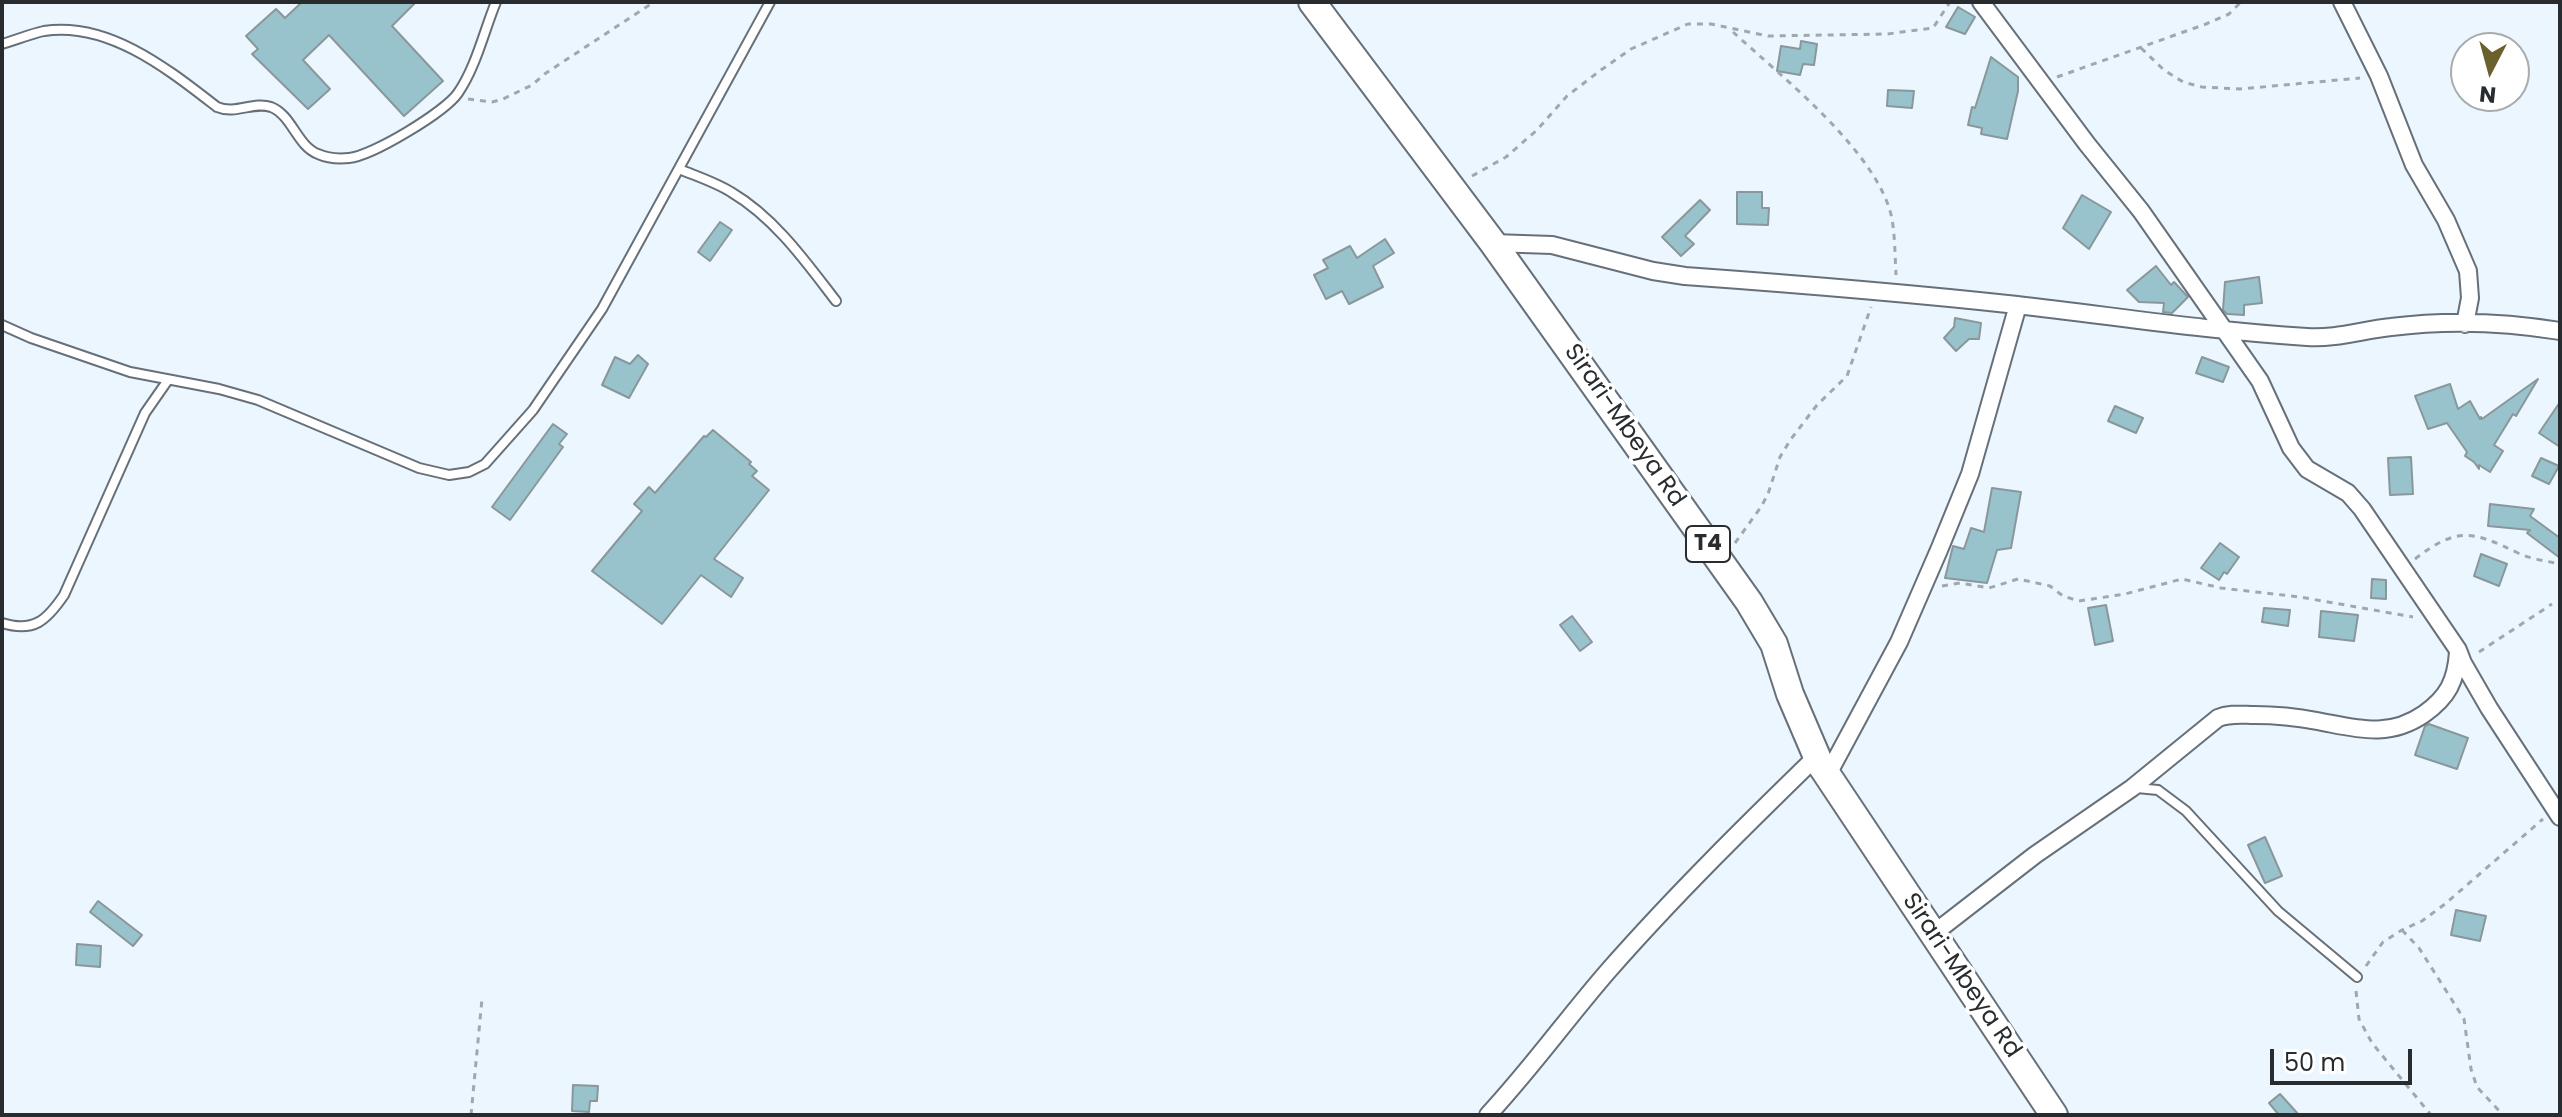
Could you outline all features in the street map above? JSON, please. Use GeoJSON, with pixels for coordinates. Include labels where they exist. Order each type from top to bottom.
{"type":"FeatureCollection","features":[{"type":"Feature","properties":{"kind":"highway","name":"Sirari-Mbeya Rd"},"geometry":{"type":"LineString","coordinates":[[1312,2],[1493,243],[1749,602],[1774,644],[1790,694],[1822,766],[2054,1115]]}},
{"type":"Feature","properties":{"kind":"street"},"geometry":{"type":"LineString","coordinates":[[1981,2],[2141,211],[2260,381],[2291,448],[2307,469],[2348,493],[2362,509],[2439,622],[2489,708],[2558,812]]}},
{"type":"Feature","properties":{"kind":"street"},"geometry":{"type":"LineString","coordinates":[[2342,2],[2379,76],[2414,165],[2446,220],[2468,271],[2470,298],[2465,324]]}},
{"type":"Feature","properties":{"kind":"street"},"geometry":{"type":"LineString","coordinates":[[1493,243],[1552,245],[1685,276],[2018,305],[2224,330],[2345,337],[2387,327],[2433,323],[2532,326],[2560,331]]}},
{"type":"Feature","properties":{"kind":"street"},"geometry":{"type":"LineString","coordinates":[[1488,1115],[1608,971],[1729,841],[1822,766],[1899,642],[1918,599],[1970,474],[2018,305]]}},
{"type":"Feature","properties":{"kind":"street"},"geometry":{"type":"LineString","coordinates":[[1933,934],[2035,855],[2132,788],[2225,715],[2283,717],[2366,731],[2386,730],[2411,723],[2436,705],[2454,680],[2461,657]]}},
{"type":"Feature","properties":{"kind":"lane"},"geometry":{"type":"LineString","coordinates":[[2,44],[44,31],[71,30],[95,34],[164,67],[217,107],[226,111],[273,107],[311,151],[332,158],[350,158],[386,144],[454,98],[464,83],[496,2]]}},
{"type":"Feature","properties":{"kind":"lane"},"geometry":{"type":"LineString","coordinates":[[2,325],[130,372],[219,389],[258,400],[419,468],[449,475],[469,472],[485,464],[533,410],[602,309],[770,2]]}},
{"type":"Feature","properties":{"kind":"lane"},"geometry":{"type":"LineString","coordinates":[[679,169],[729,190],[750,205],[801,256],[836,301]]}},
{"type":"Feature","properties":{"kind":"lane"},"geometry":{"type":"LineString","coordinates":[[2,623],[22,626],[40,623],[53,613],[64,595],[145,413],[168,380]]}},
{"type":"Feature","properties":{"kind":"lane"},"geometry":{"type":"LineString","coordinates":[[2132,788],[2158,790],[2176,803],[2278,911],[2357,977]]}},
{"type":"Feature","properties":{"kind":"path"},"geometry":{"type":"LineString","coordinates":[[454,98],[492,102],[515,94],[654,2]]}},
{"type":"Feature","properties":{"kind":"path"},"geometry":{"type":"LineString","coordinates":[[1452,187],[1506,157],[1537,130],[1567,96],[1631,49],[1688,24],[1711,24],[1768,36],[1887,34],[1933,28],[1950,2]]}},
{"type":"Feature","properties":{"kind":"path"},"geometry":{"type":"LineString","coordinates":[[2042,82],[2229,14],[2241,2]]}},
{"type":"Feature","properties":{"kind":"path"},"geometry":{"type":"LineString","coordinates":[[1731,29],[1845,136],[1876,183],[1891,216],[1897,294]]}},
{"type":"Feature","properties":{"kind":"path"},"geometry":{"type":"LineString","coordinates":[[2141,48],[2164,70],[2183,82],[2202,87],[2240,89],[2379,76]]}},
{"type":"Feature","properties":{"kind":"path"},"geometry":{"type":"LineString","coordinates":[[1720,562],[1761,507],[1780,457],[1791,439],[1817,405],[1847,376],[1877,293]]}},
{"type":"Feature","properties":{"kind":"path"},"geometry":{"type":"LineString","coordinates":[[2402,568],[2454,535],[2493,540],[2519,553],[2560,564]]}},
{"type":"Feature","properties":{"kind":"path"},"geometry":{"type":"LineString","coordinates":[[1918,599],[1950,583],[1989,588],[2015,579],[2050,586],[2063,596],[2079,601],[2125,594],[2182,579],[2221,588],[2300,597],[2439,622]]}},
{"type":"Feature","properties":{"kind":"path"},"geometry":{"type":"LineString","coordinates":[[2461,657],[2552,604]]}},
{"type":"Feature","properties":{"kind":"path"},"geometry":{"type":"LineString","coordinates":[[2431,1115],[2372,1043],[2359,1019],[2357,977],[2383,942],[2422,921],[2445,904],[2558,812]]}},
{"type":"Feature","properties":{"kind":"path"},"geometry":{"type":"LineString","coordinates":[[2402,930],[2419,948],[2464,1019],[2471,1069],[2477,1087],[2503,1115]]}},
{"type":"Feature","properties":{"kind":"path"},"geometry":{"type":"LineString","coordinates":[[471,1115],[482,999]]}},
{"type":"Feature","properties":{"kind":"building"},"geometry":{"type":"Polygon","coordinates":[[[302,2],[416,2],[392,26],[443,81],[404,116],[329,35],[303,60],[330,89],[308,109],[252,54],[258,49],[246,36],[276,9],[285,18],[302,2]]]}},
{"type":"Feature","properties":{"kind":"building"},"geometry":{"type":"Polygon","coordinates":[[[1958,7],[1975,17],[1965,34],[1946,27],[1958,7]]]}},
{"type":"Feature","properties":{"kind":"building"},"geometry":{"type":"Polygon","coordinates":[[[1801,41],[1817,44],[1814,65],[1803,64],[1800,75],[1777,71],[1781,46],[1800,49],[1801,41]]]}},
{"type":"Feature","properties":{"kind":"building"},"geometry":{"type":"Polygon","coordinates":[[[1991,57],[2018,77],[2018,91],[2007,139],[1981,134],[1982,128],[1968,125],[1991,57]]]}},
{"type":"Feature","properties":{"kind":"building"},"geometry":{"type":"Polygon","coordinates":[[[1888,90],[1914,91],[1912,108],[1887,106],[1888,90]]]}},
{"type":"Feature","properties":{"kind":"building"},"geometry":{"type":"Polygon","coordinates":[[[1737,192],[1762,192],[1762,208],[1769,208],[1768,225],[1737,224],[1737,192]]]}},
{"type":"Feature","properties":{"kind":"building"},"geometry":{"type":"Polygon","coordinates":[[[2082,195],[2111,212],[2089,249],[2063,228],[2082,195]]]}},
{"type":"Feature","properties":{"kind":"building"},"geometry":{"type":"Polygon","coordinates":[[[1700,200],[1710,210],[1685,236],[1694,244],[1681,256],[1662,237],[1700,200]]]}},
{"type":"Feature","properties":{"kind":"building"},"geometry":{"type":"Polygon","coordinates":[[[720,222],[732,230],[710,261],[698,252],[720,222]]]}},
{"type":"Feature","properties":{"kind":"building"},"geometry":{"type":"Polygon","coordinates":[[[1385,239],[1394,253],[1373,266],[1383,287],[1349,304],[1342,291],[1326,299],[1314,275],[1328,268],[1323,260],[1350,246],[1357,258],[1385,239]]]}},
{"type":"Feature","properties":{"kind":"building"},"geometry":{"type":"Polygon","coordinates":[[[2156,266],[2171,285],[2174,282],[2188,297],[2172,313],[2163,312],[2164,303],[2139,302],[2127,290],[2156,266]]]}},
{"type":"Feature","properties":{"kind":"building"},"geometry":{"type":"Polygon","coordinates":[[[2259,277],[2262,303],[2244,305],[2244,315],[2227,314],[2223,310],[2225,282],[2259,277]]]}},
{"type":"Feature","properties":{"kind":"building"},"geometry":{"type":"Polygon","coordinates":[[[1955,318],[1981,323],[1979,339],[1969,339],[1956,351],[1944,338],[1954,327],[1955,318]]]}},
{"type":"Feature","properties":{"kind":"building"},"geometry":{"type":"Polygon","coordinates":[[[638,355],[648,364],[629,398],[602,385],[615,357],[630,364],[638,355]]]}},
{"type":"Feature","properties":{"kind":"building"},"geometry":{"type":"Polygon","coordinates":[[[2202,357],[2229,367],[2223,382],[2196,373],[2202,357]]]}},
{"type":"Feature","properties":{"kind":"building"},"geometry":{"type":"Polygon","coordinates":[[[2538,379],[2494,445],[2503,451],[2490,472],[2479,465],[2479,469],[2465,456],[2467,452],[2447,423],[2428,429],[2415,396],[2450,384],[2458,409],[2470,401],[2482,419],[2538,379]]]}},
{"type":"Feature","properties":{"kind":"building"},"geometry":{"type":"Polygon","coordinates":[[[2560,402],[2560,447],[2539,433],[2560,402]]]}},
{"type":"Feature","properties":{"kind":"building"},"geometry":{"type":"Polygon","coordinates":[[[2115,406],[2143,418],[2136,433],[2108,421],[2115,406]]]}},
{"type":"Feature","properties":{"kind":"building"},"geometry":{"type":"Polygon","coordinates":[[[553,424],[567,434],[559,444],[563,447],[510,520],[492,507],[553,424]]]}},
{"type":"Feature","properties":{"kind":"building"},"geometry":{"type":"Polygon","coordinates":[[[713,430],[751,462],[749,464],[757,471],[752,476],[769,490],[714,559],[743,578],[731,597],[701,575],[662,624],[592,571],[642,511],[634,504],[649,487],[655,493],[704,436],[713,430]]]}},
{"type":"Feature","properties":{"kind":"building"},"geometry":{"type":"Polygon","coordinates":[[[2411,457],[2413,494],[2390,495],[2388,458],[2411,457]]]}},
{"type":"Feature","properties":{"kind":"building"},"geometry":{"type":"Polygon","coordinates":[[[2541,458],[2559,466],[2549,484],[2532,476],[2541,458]]]}},
{"type":"Feature","properties":{"kind":"building"},"geometry":{"type":"Polygon","coordinates":[[[1992,488],[2021,492],[2011,548],[1997,550],[1987,583],[1945,578],[1953,546],[1964,549],[1971,528],[1984,532],[1992,488]]]}},
{"type":"Feature","properties":{"kind":"building"},"geometry":{"type":"Polygon","coordinates":[[[2490,504],[2534,509],[2530,516],[2560,538],[2560,558],[2527,533],[2530,530],[2488,526],[2490,504]]]}},
{"type":"Feature","properties":{"kind":"building"},"geometry":{"type":"Polygon","coordinates":[[[2220,543],[2239,557],[2219,580],[2201,568],[2220,543]]]}},
{"type":"Feature","properties":{"kind":"building"},"geometry":{"type":"Polygon","coordinates":[[[2481,554],[2507,564],[2499,586],[2474,576],[2481,554]]]}},
{"type":"Feature","properties":{"kind":"building"},"geometry":{"type":"Polygon","coordinates":[[[2372,579],[2386,580],[2386,599],[2371,598],[2372,579]]]}},
{"type":"Feature","properties":{"kind":"building"},"geometry":{"type":"Polygon","coordinates":[[[2106,605],[2113,641],[2095,645],[2088,608],[2106,605]]]}},
{"type":"Feature","properties":{"kind":"building"},"geometry":{"type":"Polygon","coordinates":[[[2264,608],[2290,610],[2288,626],[2262,622],[2264,608]]]}},
{"type":"Feature","properties":{"kind":"building"},"geometry":{"type":"Polygon","coordinates":[[[2321,611],[2358,615],[2354,641],[2319,637],[2321,611]]]}},
{"type":"Feature","properties":{"kind":"building"},"geometry":{"type":"Polygon","coordinates":[[[1572,616],[1592,642],[1580,651],[1560,625],[1572,616]]]}},
{"type":"Feature","properties":{"kind":"building"},"geometry":{"type":"Polygon","coordinates":[[[2429,724],[2468,738],[2457,769],[2415,755],[2425,726],[2429,724]]]}},
{"type":"Feature","properties":{"kind":"building"},"geometry":{"type":"Polygon","coordinates":[[[2265,837],[2282,876],[2265,883],[2248,845],[2265,837]]]}},
{"type":"Feature","properties":{"kind":"building"},"geometry":{"type":"Polygon","coordinates":[[[98,901],[142,935],[133,946],[90,912],[98,901]]]}},
{"type":"Feature","properties":{"kind":"building"},"geometry":{"type":"Polygon","coordinates":[[[2456,910],[2486,916],[2480,941],[2451,935],[2456,910]]]}},
{"type":"Feature","properties":{"kind":"building"},"geometry":{"type":"Polygon","coordinates":[[[77,944],[101,946],[100,967],[76,965],[77,944]]]}},
{"type":"Feature","properties":{"kind":"building"},"geometry":{"type":"Polygon","coordinates":[[[573,1085],[598,1086],[597,1101],[590,1101],[589,1112],[572,1111],[573,1085]]]}},
{"type":"Feature","properties":{"kind":"building"},"geometry":{"type":"Polygon","coordinates":[[[2280,1094],[2299,1115],[2279,1115],[2269,1103],[2280,1094]]]}}]}
